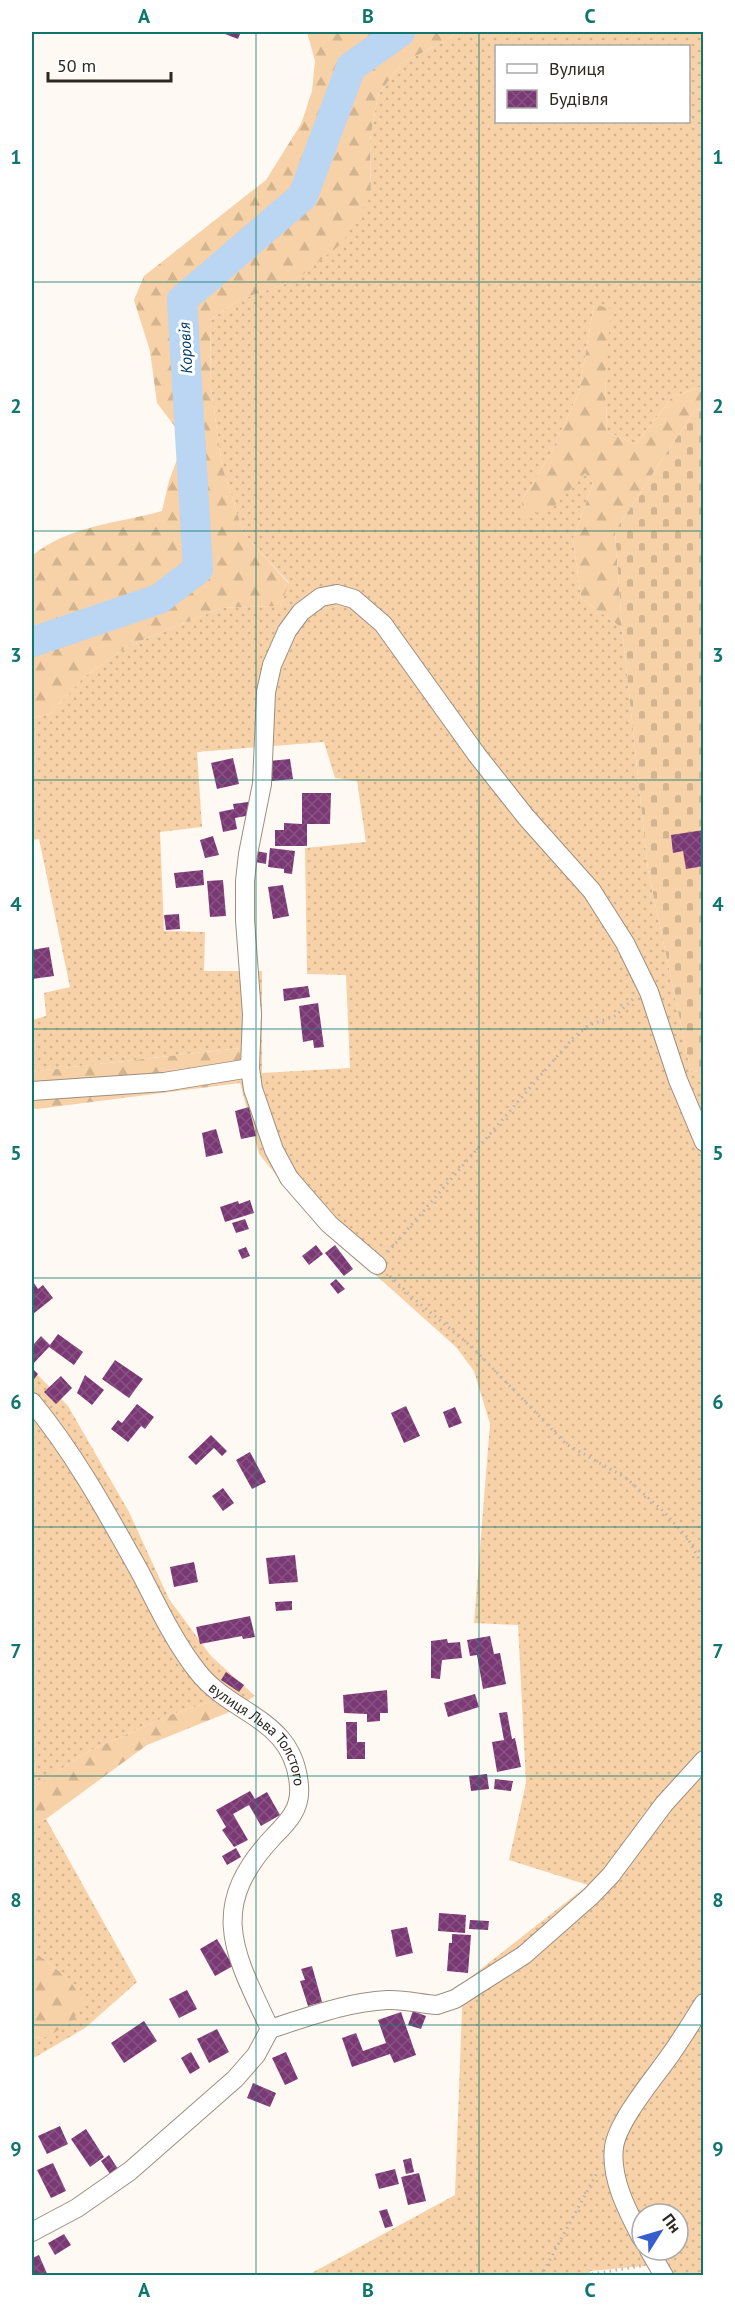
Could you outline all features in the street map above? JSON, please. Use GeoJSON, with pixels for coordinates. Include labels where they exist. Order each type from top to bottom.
{"type":"FeatureCollection","features":[{"type":"Feature","properties":{"kind":"street"},"geometry":{"type":"LineString","coordinates":[[377,1265],[329,1224],[289,1178],[280,1164],[271,1140],[253,1089],[250,1068],[252,1014],[245,920],[245,881],[262,784],[266,692],[276,655],[291,625],[310,604],[328,595],[346,596],[362,604],[396,640],[477,755],[526,817],[592,891],[625,943],[649,992],[678,1080],[704,1142]]}},
{"type":"Feature","properties":{"kind":"street"},"geometry":{"type":"LineString","coordinates":[[32,1090],[164,1082],[250,1068]]}},
{"type":"Feature","properties":{"kind":"street","name":"вулиця Льва Толстого"},"geometry":{"type":"LineString","coordinates":[[32,1402],[88,1483],[192,1664],[217,1691],[257,1716],[273,1730],[285,1744],[295,1763],[299,1795],[297,1807],[290,1820],[261,1850],[245,1872],[232,1909],[232,1929],[237,1950],[246,1978],[270,2029]]}},
{"type":"Feature","properties":{"kind":"street"},"geometry":{"type":"LineString","coordinates":[[32,2232],[77,2208],[130,2171],[235,2079],[256,2055],[270,2029],[361,2003],[389,2000],[437,2005],[449,2002],[524,1955],[591,1896],[611,1875],[664,1804],[704,1760]]}},
{"type":"Feature","properties":{"kind":"street"},"geometry":{"type":"LineString","coordinates":[[630,2212],[619,2187],[615,2165],[614,2146],[617,2135],[704,2003]]}},
{"type":"Feature","properties":{"kind":"path"},"geometry":{"type":"LineString","coordinates":[[649,992],[632,1000],[610,1020],[589,1024],[573,1038],[519,1103],[413,1220],[377,1265],[472,1347],[566,1444],[626,1478],[662,1510],[687,1537],[704,1568]]}},
{"type":"Feature","properties":{"kind":"path"},"geometry":{"type":"LineString","coordinates":[[541,2276],[614,2146]]}},
{"type":"Feature","properties":{"kind":"path"},"geometry":{"type":"LineString","coordinates":[[580,2276],[659,2266]]}},
{"type":"Feature","properties":{"kind":"green space"},"geometry":{"type":"Polygon","coordinates":[[[307,32],[456,32],[449,39],[402,63],[378,95],[370,140],[371,196],[342,243],[296,280],[239,300],[210,320],[211,388],[222,466],[244,534],[289,584],[280,606],[221,608],[128,646],[84,677],[50,714],[32,718],[32,556],[61,538],[77,532],[162,511],[169,481],[181,449],[176,428],[157,403],[150,351],[134,300],[144,276],[266,180],[301,124],[312,91],[315,61],[307,32]]]}},
{"type":"Feature","properties":{"kind":"green space"},"geometry":{"type":"Polygon","coordinates":[[[456,32],[703,32],[703,386],[672,397],[636,444],[607,432],[605,377],[594,304],[579,392],[549,457],[522,500],[585,473],[593,484],[573,539],[581,598],[622,628],[648,870],[691,1072],[703,1071],[703,2275],[660,2275],[654,2265],[590,2271],[590,2276],[308,2275],[455,2195],[463,1983],[588,1885],[509,1860],[526,1783],[518,1625],[474,1623],[490,1424],[474,1371],[456,1347],[312,1218],[259,1154],[240,1083],[240,1048],[36,1071],[32,1069],[32,1020],[46,1016],[44,993],[70,987],[39,839],[32,840],[32,718],[50,714],[84,677],[128,646],[221,608],[280,606],[289,583],[244,534],[222,466],[211,388],[210,320],[239,300],[296,280],[371,196],[370,140],[378,95],[402,63],[449,39],[456,32]],[[324,742],[197,752],[202,827],[160,832],[164,931],[205,932],[204,971],[262,971],[262,1073],[350,1068],[346,975],[307,974],[305,848],[366,842],[357,781],[335,778],[324,742]]]}},
{"type":"Feature","properties":{"kind":"green space"},"geometry":{"type":"Polygon","coordinates":[[[594,304],[611,309],[605,377],[607,432],[636,444],[672,397],[703,386],[703,409],[695,410],[615,531],[622,628],[581,598],[573,539],[593,484],[585,473],[551,510],[523,515],[522,500],[549,457],[579,392],[594,304]]]}},
{"type":"Feature","properties":{"kind":"green space"},"geometry":{"type":"Polygon","coordinates":[[[703,409],[703,1071],[691,1072],[648,870],[622,628],[615,531],[695,410],[703,409]]]}},
{"type":"Feature","properties":{"kind":"green space"},"geometry":{"type":"Polygon","coordinates":[[[240,1048],[240,1083],[32,1108],[32,1069],[36,1071],[240,1048]]]}},
{"type":"Feature","properties":{"kind":"green space"},"geometry":{"type":"Polygon","coordinates":[[[32,1369],[68,1406],[129,1512],[169,1599],[211,1656],[255,1696],[227,1713],[213,1701],[170,1715],[89,1751],[32,1788],[32,1369]]]}},
{"type":"Feature","properties":{"kind":"green space"},"geometry":{"type":"Polygon","coordinates":[[[213,1701],[227,1713],[147,1745],[46,1819],[32,1824],[32,1788],[89,1751],[170,1715],[213,1701]]]}},
{"type":"Feature","properties":{"kind":"green space"},"geometry":{"type":"Polygon","coordinates":[[[46,1819],[137,1982],[85,2028],[32,2059],[32,2038],[46,2037],[69,1979],[32,1950],[32,1824],[46,1819]]]}},
{"type":"Feature","properties":{"kind":"green space"},"geometry":{"type":"Polygon","coordinates":[[[32,1950],[69,1979],[83,2001],[72,2023],[46,2037],[32,2038],[32,1950]]]}},
{"type":"Feature","properties":{"kind":"building"},"geometry":{"type":"Polygon","coordinates":[[[226,32],[241,32],[238,39],[225,34],[226,32]]]}},
{"type":"Feature","properties":{"kind":"building"},"geometry":{"type":"Polygon","coordinates":[[[233,758],[239,784],[217,789],[211,763],[233,758]]]}},
{"type":"Feature","properties":{"kind":"building"},"geometry":{"type":"Polygon","coordinates":[[[290,759],[293,779],[272,781],[269,761],[290,759]]]}},
{"type":"Feature","properties":{"kind":"building"},"geometry":{"type":"Polygon","coordinates":[[[302,793],[331,793],[330,824],[307,824],[307,846],[275,846],[275,830],[284,830],[284,823],[302,824],[302,793]]]}},
{"type":"Feature","properties":{"kind":"building"},"geometry":{"type":"Polygon","coordinates":[[[248,802],[251,815],[235,818],[237,829],[223,832],[219,812],[234,809],[233,804],[248,802]]]}},
{"type":"Feature","properties":{"kind":"building"},"geometry":{"type":"Polygon","coordinates":[[[704,830],[704,866],[686,869],[683,851],[673,853],[671,835],[704,830]]]}},
{"type":"Feature","properties":{"kind":"building"},"geometry":{"type":"Polygon","coordinates":[[[213,836],[219,855],[205,858],[200,840],[213,836]]]}},
{"type":"Feature","properties":{"kind":"building"},"geometry":{"type":"Polygon","coordinates":[[[270,848],[295,851],[292,874],[284,873],[284,869],[268,867],[270,848]]]}},
{"type":"Feature","properties":{"kind":"building"},"geometry":{"type":"Polygon","coordinates":[[[256,851],[267,853],[266,864],[255,862],[256,851]]]}},
{"type":"Feature","properties":{"kind":"building"},"geometry":{"type":"Polygon","coordinates":[[[203,870],[204,885],[176,888],[174,873],[203,870]]]}},
{"type":"Feature","properties":{"kind":"building"},"geometry":{"type":"Polygon","coordinates":[[[223,880],[226,916],[210,917],[207,881],[223,880]]]}},
{"type":"Feature","properties":{"kind":"building"},"geometry":{"type":"Polygon","coordinates":[[[283,885],[289,916],[273,919],[268,887],[283,885]]]}},
{"type":"Feature","properties":{"kind":"building"},"geometry":{"type":"Polygon","coordinates":[[[179,914],[180,929],[166,930],[164,915],[179,914]]]}},
{"type":"Feature","properties":{"kind":"building"},"geometry":{"type":"Polygon","coordinates":[[[49,947],[54,976],[32,979],[32,950],[49,947]]]}},
{"type":"Feature","properties":{"kind":"building"},"geometry":{"type":"Polygon","coordinates":[[[308,986],[310,997],[284,1001],[283,989],[308,986]]]}},
{"type":"Feature","properties":{"kind":"building"},"geometry":{"type":"Polygon","coordinates":[[[318,1003],[324,1047],[314,1048],[313,1040],[303,1042],[299,1006],[318,1003]]]}},
{"type":"Feature","properties":{"kind":"building"},"geometry":{"type":"Polygon","coordinates":[[[249,1107],[256,1136],[241,1139],[235,1111],[249,1107]]]}},
{"type":"Feature","properties":{"kind":"building"},"geometry":{"type":"Polygon","coordinates":[[[216,1129],[223,1153],[206,1157],[202,1133],[216,1129]]]}},
{"type":"Feature","properties":{"kind":"building"},"geometry":{"type":"Polygon","coordinates":[[[250,1200],[254,1213],[225,1222],[220,1207],[250,1200]]]}},
{"type":"Feature","properties":{"kind":"building"},"geometry":{"type":"Polygon","coordinates":[[[245,1219],[249,1229],[236,1233],[232,1223],[245,1219]]]}},
{"type":"Feature","properties":{"kind":"building"},"geometry":{"type":"Polygon","coordinates":[[[316,1245],[323,1254],[309,1265],[302,1256],[316,1245]]]}},
{"type":"Feature","properties":{"kind":"building"},"geometry":{"type":"Polygon","coordinates":[[[335,1245],[353,1269],[344,1276],[325,1253],[335,1245]]]}},
{"type":"Feature","properties":{"kind":"building"},"geometry":{"type":"Polygon","coordinates":[[[246,1247],[250,1256],[242,1259],[238,1250],[246,1247]]]}},
{"type":"Feature","properties":{"kind":"building"},"geometry":{"type":"Polygon","coordinates":[[[336,1279],[345,1289],[338,1294],[330,1284],[336,1279]]]}},
{"type":"Feature","properties":{"kind":"building"},"geometry":{"type":"Polygon","coordinates":[[[32,1280],[38,1289],[43,1285],[53,1298],[33,1314],[32,1280]]]}},
{"type":"Feature","properties":{"kind":"building"},"geometry":{"type":"Polygon","coordinates":[[[58,1334],[83,1352],[74,1365],[49,1347],[32,1365],[32,1342],[34,1344],[41,1336],[50,1345],[58,1334]]]}},
{"type":"Feature","properties":{"kind":"building"},"geometry":{"type":"Polygon","coordinates":[[[115,1360],[143,1379],[129,1398],[102,1379],[115,1360]]]}},
{"type":"Feature","properties":{"kind":"building"},"geometry":{"type":"Polygon","coordinates":[[[32,1368],[38,1374],[32,1382],[32,1368]]]}},
{"type":"Feature","properties":{"kind":"building"},"geometry":{"type":"Polygon","coordinates":[[[85,1375],[104,1390],[92,1405],[77,1393],[85,1375]]]}},
{"type":"Feature","properties":{"kind":"building"},"geometry":{"type":"Polygon","coordinates":[[[61,1376],[72,1388],[56,1404],[44,1392],[61,1376]]]}},
{"type":"Feature","properties":{"kind":"building"},"geometry":{"type":"Polygon","coordinates":[[[137,1404],[154,1417],[145,1429],[141,1426],[128,1442],[111,1429],[118,1420],[122,1423],[137,1404]]]}},
{"type":"Feature","properties":{"kind":"building"},"geometry":{"type":"Polygon","coordinates":[[[406,1406],[420,1436],[404,1443],[391,1413],[406,1406]]]}},
{"type":"Feature","properties":{"kind":"building"},"geometry":{"type":"Polygon","coordinates":[[[455,1407],[462,1423],[449,1428],[443,1412],[455,1407]]]}},
{"type":"Feature","properties":{"kind":"building"},"geometry":{"type":"Polygon","coordinates":[[[211,1435],[227,1451],[222,1456],[214,1448],[196,1465],[188,1457],[211,1435]]]}},
{"type":"Feature","properties":{"kind":"building"},"geometry":{"type":"Polygon","coordinates":[[[250,1452],[266,1482],[252,1489],[236,1460],[250,1452]]]}},
{"type":"Feature","properties":{"kind":"building"},"geometry":{"type":"Polygon","coordinates":[[[223,1488],[234,1503],[223,1511],[212,1496],[223,1488]]]}},
{"type":"Feature","properties":{"kind":"building"},"geometry":{"type":"Polygon","coordinates":[[[295,1555],[298,1582],[269,1584],[266,1558],[295,1555]]]}},
{"type":"Feature","properties":{"kind":"building"},"geometry":{"type":"Polygon","coordinates":[[[194,1562],[198,1582],[174,1587],[170,1567],[194,1562]]]}},
{"type":"Feature","properties":{"kind":"building"},"geometry":{"type":"Polygon","coordinates":[[[292,1601],[292,1610],[276,1611],[275,1602],[292,1601]]]}},
{"type":"Feature","properties":{"kind":"building"},"geometry":{"type":"Polygon","coordinates":[[[250,1616],[255,1637],[243,1639],[242,1636],[200,1644],[196,1627],[250,1616]]]}},
{"type":"Feature","properties":{"kind":"building"},"geometry":{"type":"Polygon","coordinates":[[[490,1636],[494,1654],[500,1653],[506,1684],[483,1689],[477,1655],[470,1656],[467,1640],[490,1636]]]}},
{"type":"Feature","properties":{"kind":"building"},"geometry":{"type":"Polygon","coordinates":[[[447,1639],[448,1643],[460,1642],[462,1658],[442,1660],[440,1679],[431,1678],[431,1641],[447,1639]]]}},
{"type":"Feature","properties":{"kind":"building"},"geometry":{"type":"Polygon","coordinates":[[[226,1672],[244,1685],[239,1692],[221,1680],[226,1672]]]}},
{"type":"Feature","properties":{"kind":"building"},"geometry":{"type":"Polygon","coordinates":[[[387,1690],[388,1713],[380,1713],[380,1721],[367,1722],[367,1714],[344,1713],[343,1695],[387,1690]]]}},
{"type":"Feature","properties":{"kind":"building"},"geometry":{"type":"Polygon","coordinates":[[[475,1694],[479,1707],[448,1717],[444,1703],[475,1694]]]}},
{"type":"Feature","properties":{"kind":"building"},"geometry":{"type":"Polygon","coordinates":[[[507,1712],[512,1739],[515,1738],[521,1767],[497,1772],[492,1742],[504,1740],[499,1713],[507,1712]]]}},
{"type":"Feature","properties":{"kind":"building"},"geometry":{"type":"Polygon","coordinates":[[[346,1722],[357,1722],[357,1742],[365,1742],[365,1759],[347,1759],[346,1722]]]}},
{"type":"Feature","properties":{"kind":"building"},"geometry":{"type":"Polygon","coordinates":[[[487,1774],[489,1789],[471,1791],[469,1776],[487,1774]]]}},
{"type":"Feature","properties":{"kind":"building"},"geometry":{"type":"Polygon","coordinates":[[[495,1779],[513,1781],[511,1791],[494,1789],[495,1779]]]}},
{"type":"Feature","properties":{"kind":"building"},"geometry":{"type":"Polygon","coordinates":[[[250,1791],[255,1799],[267,1792],[280,1815],[261,1826],[249,1805],[233,1814],[248,1840],[234,1847],[222,1830],[226,1827],[216,1810],[250,1791]]]}},
{"type":"Feature","properties":{"kind":"building"},"geometry":{"type":"Polygon","coordinates":[[[236,1848],[241,1857],[227,1865],[222,1856],[236,1848]]]}},
{"type":"Feature","properties":{"kind":"building"},"geometry":{"type":"Polygon","coordinates":[[[439,1913],[466,1915],[465,1933],[438,1931],[439,1913]]]}},
{"type":"Feature","properties":{"kind":"building"},"geometry":{"type":"Polygon","coordinates":[[[470,1920],[489,1921],[488,1930],[469,1929],[470,1920]]]}},
{"type":"Feature","properties":{"kind":"building"},"geometry":{"type":"Polygon","coordinates":[[[407,1927],[413,1953],[396,1957],[391,1930],[407,1927]]]}},
{"type":"Feature","properties":{"kind":"building"},"geometry":{"type":"Polygon","coordinates":[[[452,1934],[471,1935],[468,1973],[447,1971],[452,1934]]]}},
{"type":"Feature","properties":{"kind":"building"},"geometry":{"type":"Polygon","coordinates":[[[217,1939],[233,1966],[215,1976],[200,1949],[217,1939]]]}},
{"type":"Feature","properties":{"kind":"building"},"geometry":{"type":"Polygon","coordinates":[[[312,1966],[322,2002],[308,2006],[300,1981],[305,1980],[301,1969],[312,1966]]]}},
{"type":"Feature","properties":{"kind":"building"},"geometry":{"type":"Polygon","coordinates":[[[187,1990],[197,2009],[179,2018],[169,1999],[187,1990]]]}},
{"type":"Feature","properties":{"kind":"building"},"geometry":{"type":"Polygon","coordinates":[[[413,2011],[426,2016],[421,2029],[408,2025],[413,2011]]]}},
{"type":"Feature","properties":{"kind":"building"},"geometry":{"type":"Polygon","coordinates":[[[401,2012],[416,2055],[394,2063],[390,2054],[352,2067],[342,2038],[356,2033],[363,2051],[386,2043],[378,2020],[401,2012]]]}},
{"type":"Feature","properties":{"kind":"building"},"geometry":{"type":"Polygon","coordinates":[[[144,2021],[157,2041],[124,2063],[111,2043],[144,2021]]]}},
{"type":"Feature","properties":{"kind":"building"},"geometry":{"type":"Polygon","coordinates":[[[217,2029],[229,2052],[209,2063],[197,2039],[217,2029]]]}},
{"type":"Feature","properties":{"kind":"building"},"geometry":{"type":"Polygon","coordinates":[[[191,2052],[200,2068],[190,2074],[181,2058],[191,2052]]]}},
{"type":"Feature","properties":{"kind":"building"},"geometry":{"type":"Polygon","coordinates":[[[286,2052],[298,2079],[285,2085],[272,2058],[286,2052]]]}},
{"type":"Feature","properties":{"kind":"building"},"geometry":{"type":"Polygon","coordinates":[[[253,2083],[276,2093],[270,2107],[247,2098],[253,2083]]]}},
{"type":"Feature","properties":{"kind":"building"},"geometry":{"type":"Polygon","coordinates":[[[60,2126],[68,2144],[47,2154],[38,2136],[60,2126]]]}},
{"type":"Feature","properties":{"kind":"building"},"geometry":{"type":"Polygon","coordinates":[[[86,2129],[104,2157],[90,2167],[71,2139],[86,2129]]]}},
{"type":"Feature","properties":{"kind":"building"},"geometry":{"type":"Polygon","coordinates":[[[109,2155],[118,2169],[110,2174],[101,2161],[109,2155]]]}},
{"type":"Feature","properties":{"kind":"building"},"geometry":{"type":"Polygon","coordinates":[[[411,2158],[414,2172],[406,2174],[403,2160],[411,2158]]]}},
{"type":"Feature","properties":{"kind":"building"},"geometry":{"type":"Polygon","coordinates":[[[53,2163],[66,2191],[51,2198],[37,2170],[53,2163]]]}},
{"type":"Feature","properties":{"kind":"building"},"geometry":{"type":"Polygon","coordinates":[[[395,2169],[399,2184],[379,2189],[375,2174],[395,2169]]]}},
{"type":"Feature","properties":{"kind":"building"},"geometry":{"type":"Polygon","coordinates":[[[419,2173],[426,2201],[408,2205],[401,2177],[419,2173]]]}},
{"type":"Feature","properties":{"kind":"building"},"geometry":{"type":"Polygon","coordinates":[[[387,2209],[393,2226],[385,2228],[379,2211],[387,2209]]]}},
{"type":"Feature","properties":{"kind":"building"},"geometry":{"type":"Polygon","coordinates":[[[64,2234],[71,2245],[55,2255],[48,2243],[64,2234]]]}},
{"type":"Feature","properties":{"kind":"building"},"geometry":{"type":"Polygon","coordinates":[[[39,2255],[48,2276],[32,2276],[32,2258],[39,2255]]]}},
{"type":"Feature","properties":{"kind":"waterway","name":"Коровія"},"geometry":{"type":"LineString","coordinates":[[32,642],[159,599],[198,569],[182,300],[303,196],[351,67],[400,32]]}}]}
